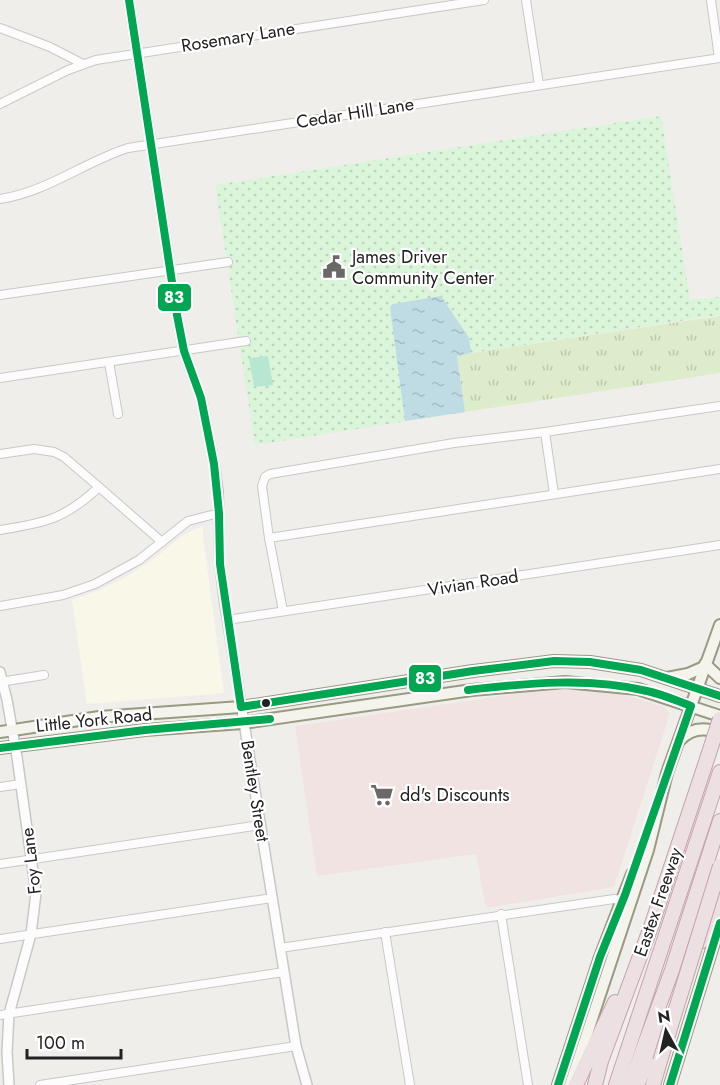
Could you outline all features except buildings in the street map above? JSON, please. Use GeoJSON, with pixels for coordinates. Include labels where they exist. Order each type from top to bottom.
{"type":"FeatureCollection","features":[{"type":"Feature","properties":{"kind":"highway","name":"Eastex Freeway"},"geometry":{"type":"LineString","coordinates":[[595,1085],[601,1061],[652,924],[720,717]]}},
{"type":"Feature","properties":{"kind":"highway"},"geometry":{"type":"LineString","coordinates":[[616,1085],[720,772]]}},
{"type":"Feature","properties":{"kind":"highway","name":"Eastex Freeway"},"geometry":{"type":"LineString","coordinates":[[630,1085],[672,970],[720,821]]}},
{"type":"Feature","properties":{"kind":"highway"},"geometry":{"type":"LineString","coordinates":[[653,1085],[720,866]]}},
{"type":"Feature","properties":{"kind":"highway"},"geometry":{"type":"LineString","coordinates":[[637,1085],[720,900]]}},
{"type":"Feature","properties":{"kind":"highway"},"geometry":{"type":"LineString","coordinates":[[576,1085],[652,924]]}},
{"type":"Feature","properties":{"kind":"main road"},"geometry":{"type":"LineString","coordinates":[[558,1085],[600,957],[623,900],[720,625]]}},
{"type":"Feature","properties":{"kind":"main road","name":"Little York Road"},"geometry":{"type":"LineString","coordinates":[[0,732],[99,717],[240,707],[542,662],[581,662],[641,670],[720,696]]}},
{"type":"Feature","properties":{"kind":"main road"},"geometry":{"type":"LineString","coordinates":[[665,678],[688,674],[705,666]]}},
{"type":"Feature","properties":{"kind":"main road"},"geometry":{"type":"LineString","coordinates":[[705,666],[720,678]]}},
{"type":"Feature","properties":{"kind":"main road"},"geometry":{"type":"LineString","coordinates":[[472,690],[473,671]]}},
{"type":"Feature","properties":{"kind":"main road","name":"Little York Road"},"geometry":{"type":"LineString","coordinates":[[0,748],[145,730],[243,723],[472,690],[541,683],[588,683],[638,689],[720,717]]}},
{"type":"Feature","properties":{"kind":"main road"},"geometry":{"type":"LineString","coordinates":[[145,730],[152,713]]}},
{"type":"Feature","properties":{"kind":"main road"},"geometry":{"type":"LineString","coordinates":[[679,740],[687,732],[694,730],[712,730],[720,733]]}},
{"type":"Feature","properties":{"kind":"main road"},"geometry":{"type":"LineString","coordinates":[[570,1085],[648,850],[665,780]]}},
{"type":"Feature","properties":{"kind":"main road"},"geometry":{"type":"LineString","coordinates":[[670,1085],[720,923]]}},
{"type":"Feature","properties":{"kind":"street","name":"Bentley Street"},"geometry":{"type":"LineString","coordinates":[[129,0],[184,351],[205,417],[218,491],[220,564],[240,707],[296,1046],[307,1085]]}},
{"type":"Feature","properties":{"kind":"street","name":"Rosemary Lane"},"geometry":{"type":"LineString","coordinates":[[0,104],[83,64],[137,52],[484,0]]}},
{"type":"Feature","properties":{"kind":"street"},"geometry":{"type":"LineString","coordinates":[[526,0],[539,85]]}},
{"type":"Feature","properties":{"kind":"street"},"geometry":{"type":"LineString","coordinates":[[711,0],[720,58]]}},
{"type":"Feature","properties":{"kind":"street"},"geometry":{"type":"LineString","coordinates":[[0,28],[50,47],[83,64]]}},
{"type":"Feature","properties":{"kind":"street","name":"Cedar Hill Lane"},"geometry":{"type":"LineString","coordinates":[[0,200],[25,194],[111,153],[128,148],[720,58]]}},
{"type":"Feature","properties":{"kind":"street"},"geometry":{"type":"LineString","coordinates":[[0,295],[228,262]]}},
{"type":"Feature","properties":{"kind":"street"},"geometry":{"type":"LineString","coordinates":[[0,378],[246,341]]}},
{"type":"Feature","properties":{"kind":"street"},"geometry":{"type":"LineString","coordinates":[[109,362],[118,414]]}},
{"type":"Feature","properties":{"kind":"street"},"geometry":{"type":"LineString","coordinates":[[283,611],[262,486],[265,477],[278,471],[454,443],[720,406]]}},
{"type":"Feature","properties":{"kind":"street"},"geometry":{"type":"LineString","coordinates":[[545,432],[554,494]]}},
{"type":"Feature","properties":{"kind":"street"},"geometry":{"type":"LineString","coordinates":[[0,454],[34,449],[54,452],[64,457],[162,542]]}},
{"type":"Feature","properties":{"kind":"street"},"geometry":{"type":"LineString","coordinates":[[269,538],[720,469]]}},
{"type":"Feature","properties":{"kind":"street"},"geometry":{"type":"LineString","coordinates":[[0,530],[60,517],[99,487]]}},
{"type":"Feature","properties":{"kind":"street"},"geometry":{"type":"LineString","coordinates":[[0,606],[63,595],[95,584],[140,560],[188,521],[219,513]]}},
{"type":"Feature","properties":{"kind":"street","name":"Vivian Road"},"geometry":{"type":"LineString","coordinates":[[227,620],[720,545]]}},
{"type":"Feature","properties":{"kind":"street"},"geometry":{"type":"LineString","coordinates":[[1,678],[44,675]]}},
{"type":"Feature","properties":{"kind":"street","name":"Foy Lane"},"geometry":{"type":"LineString","coordinates":[[1,678],[15,746],[36,893],[31,934],[4,1014],[9,1085]]}},
{"type":"Feature","properties":{"kind":"street"},"geometry":{"type":"LineString","coordinates":[[0,787],[21,784]]}},
{"type":"Feature","properties":{"kind":"street"},"geometry":{"type":"LineString","coordinates":[[0,864],[260,825]]}},
{"type":"Feature","properties":{"kind":"street"},"geometry":{"type":"LineString","coordinates":[[0,939],[272,898]]}},
{"type":"Feature","properties":{"kind":"street"},"geometry":{"type":"LineString","coordinates":[[280,948],[501,914],[614,899],[623,900]]}},
{"type":"Feature","properties":{"kind":"street"},"geometry":{"type":"LineString","coordinates":[[501,914],[528,1085]]}},
{"type":"Feature","properties":{"kind":"street"},"geometry":{"type":"LineString","coordinates":[[385,932],[410,1085]]}},
{"type":"Feature","properties":{"kind":"street"},"geometry":{"type":"LineString","coordinates":[[4,1014],[284,972]]}},
{"type":"Feature","properties":{"kind":"street"},"geometry":{"type":"LineString","coordinates":[[40,1085],[296,1046]]}},
{"type":"Feature","properties":{"kind":"shaded area"},"geometry":{"type":"Polygon","coordinates":[[[203,526],[224,693],[87,704],[72,600],[126,577],[155,558],[183,535],[203,526]]]}},
{"type":"Feature","properties":{"kind":"shaded area"},"geometry":{"type":"Polygon","coordinates":[[[553,690],[594,690],[621,694],[663,706],[670,713],[614,887],[486,908],[476,854],[317,876],[295,726],[553,690]]]}},
{"type":"Feature","properties":{"kind":"green space"},"geometry":{"type":"Polygon","coordinates":[[[661,116],[690,300],[720,297],[720,315],[457,355],[465,412],[255,445],[215,185],[661,116]]]}},
{"type":"Feature","properties":{"kind":"green space"},"geometry":{"type":"Polygon","coordinates":[[[720,316],[720,373],[465,412],[457,355],[720,316]]]}},
{"type":"Feature","properties":{"kind":"green space"},"geometry":{"type":"Polygon","coordinates":[[[268,356],[273,385],[254,387],[249,358],[268,356]]]}},
{"type":"Feature","properties":{"kind":"water"},"geometry":{"type":"Polygon","coordinates":[[[441,296],[469,338],[471,353],[457,356],[465,412],[405,421],[390,307],[393,304],[441,296]]]}},
{"type":"Feature","properties":{"kind":"transit line","name":"83"},"geometry":{"type":"LineString","coordinates":[[129,0],[177,315],[184,351],[201,398],[214,464],[219,513],[220,564],[241,707],[473,671],[554,661],[590,662],[641,670],[720,696]]}},
{"type":"Feature","properties":{"kind":"transit line","name":"83"},"geometry":{"type":"LineString","coordinates":[[468,690],[535,684],[603,684],[653,692],[691,706],[625,895],[600,957],[558,1085]]}},
{"type":"Feature","properties":{"kind":"transit line","name":"83"},"geometry":{"type":"LineString","coordinates":[[0,748],[145,730],[270,719]]}},
{"type":"Feature","properties":{"kind":"transit line","name":"83"},"geometry":{"type":"LineString","coordinates":[[670,1085],[720,923]]}},
{"type":"Feature","properties":{"kind":"place","name":"James Driver Community Center"},"geometry":{"type":"Point","coordinates":[334,267]}},
{"type":"Feature","properties":{"kind":"place","name":"dd's Discounts"},"geometry":{"type":"Point","coordinates":[382,795]}}]}
